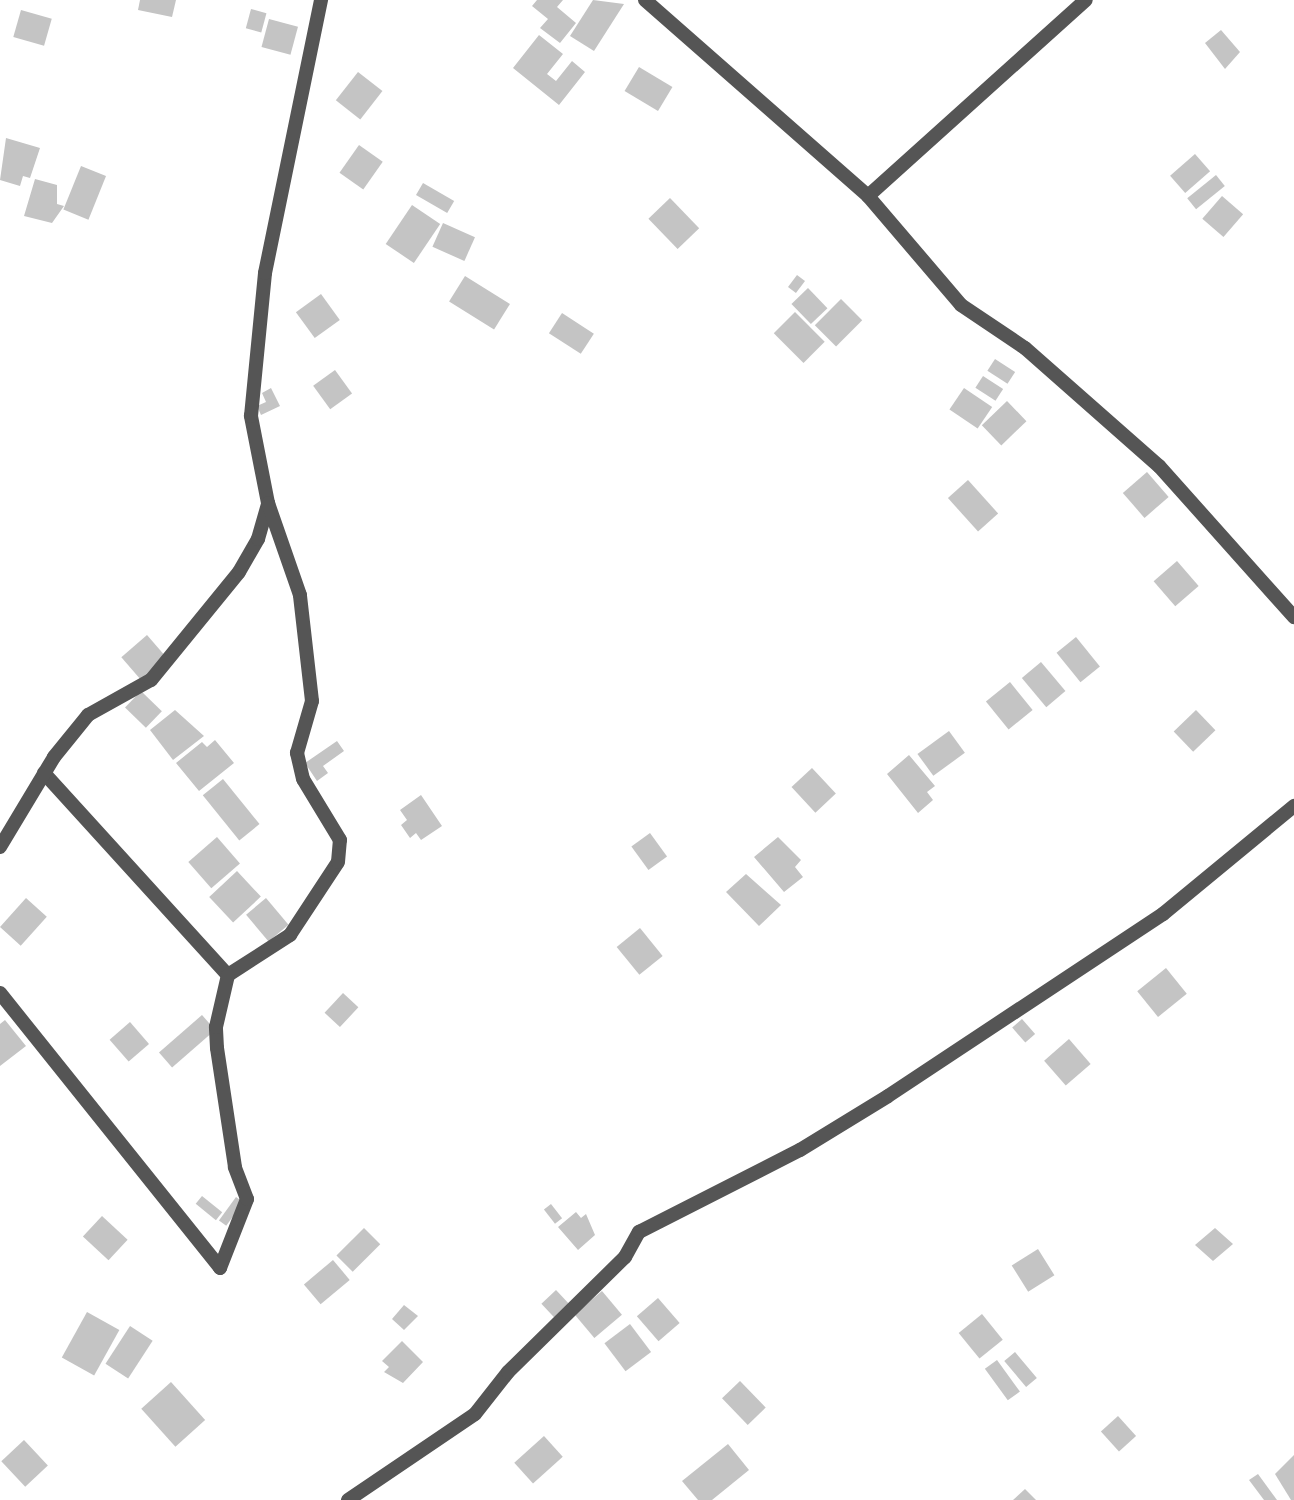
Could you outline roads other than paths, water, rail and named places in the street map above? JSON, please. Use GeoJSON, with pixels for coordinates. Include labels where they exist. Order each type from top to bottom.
{"type":"FeatureCollection","features":[{"type":"Feature","properties":{"kind":"street"},"geometry":{"type":"LineString","coordinates":[[0,993],[220,1268],[247,1199],[235,1167],[217,1048],[216,1027],[228,975],[290,934],[338,862],[340,840],[303,779],[297,753],[312,701],[300,595],[268,503],[251,416],[265,274],[321,0]]}},
{"type":"Feature","properties":{"kind":"street"},"geometry":{"type":"LineString","coordinates":[[645,0],[868,196],[961,305],[1025,348],[1159,466],[1294,617]]}},
{"type":"Feature","properties":{"kind":"street"},"geometry":{"type":"LineString","coordinates":[[868,196],[1086,0]]}},
{"type":"Feature","properties":{"kind":"street"},"geometry":{"type":"LineString","coordinates":[[0,847],[44,773],[88,715],[159,671],[239,572],[258,539],[268,503]]}},
{"type":"Feature","properties":{"kind":"street"},"geometry":{"type":"LineString","coordinates":[[44,773],[228,975]]}},
{"type":"Feature","properties":{"kind":"street"},"geometry":{"type":"LineString","coordinates":[[348,1500],[475,1414],[508,1372],[625,1257],[639,1232],[800,1150],[888,1096],[1163,914],[1294,806]]}}]}
